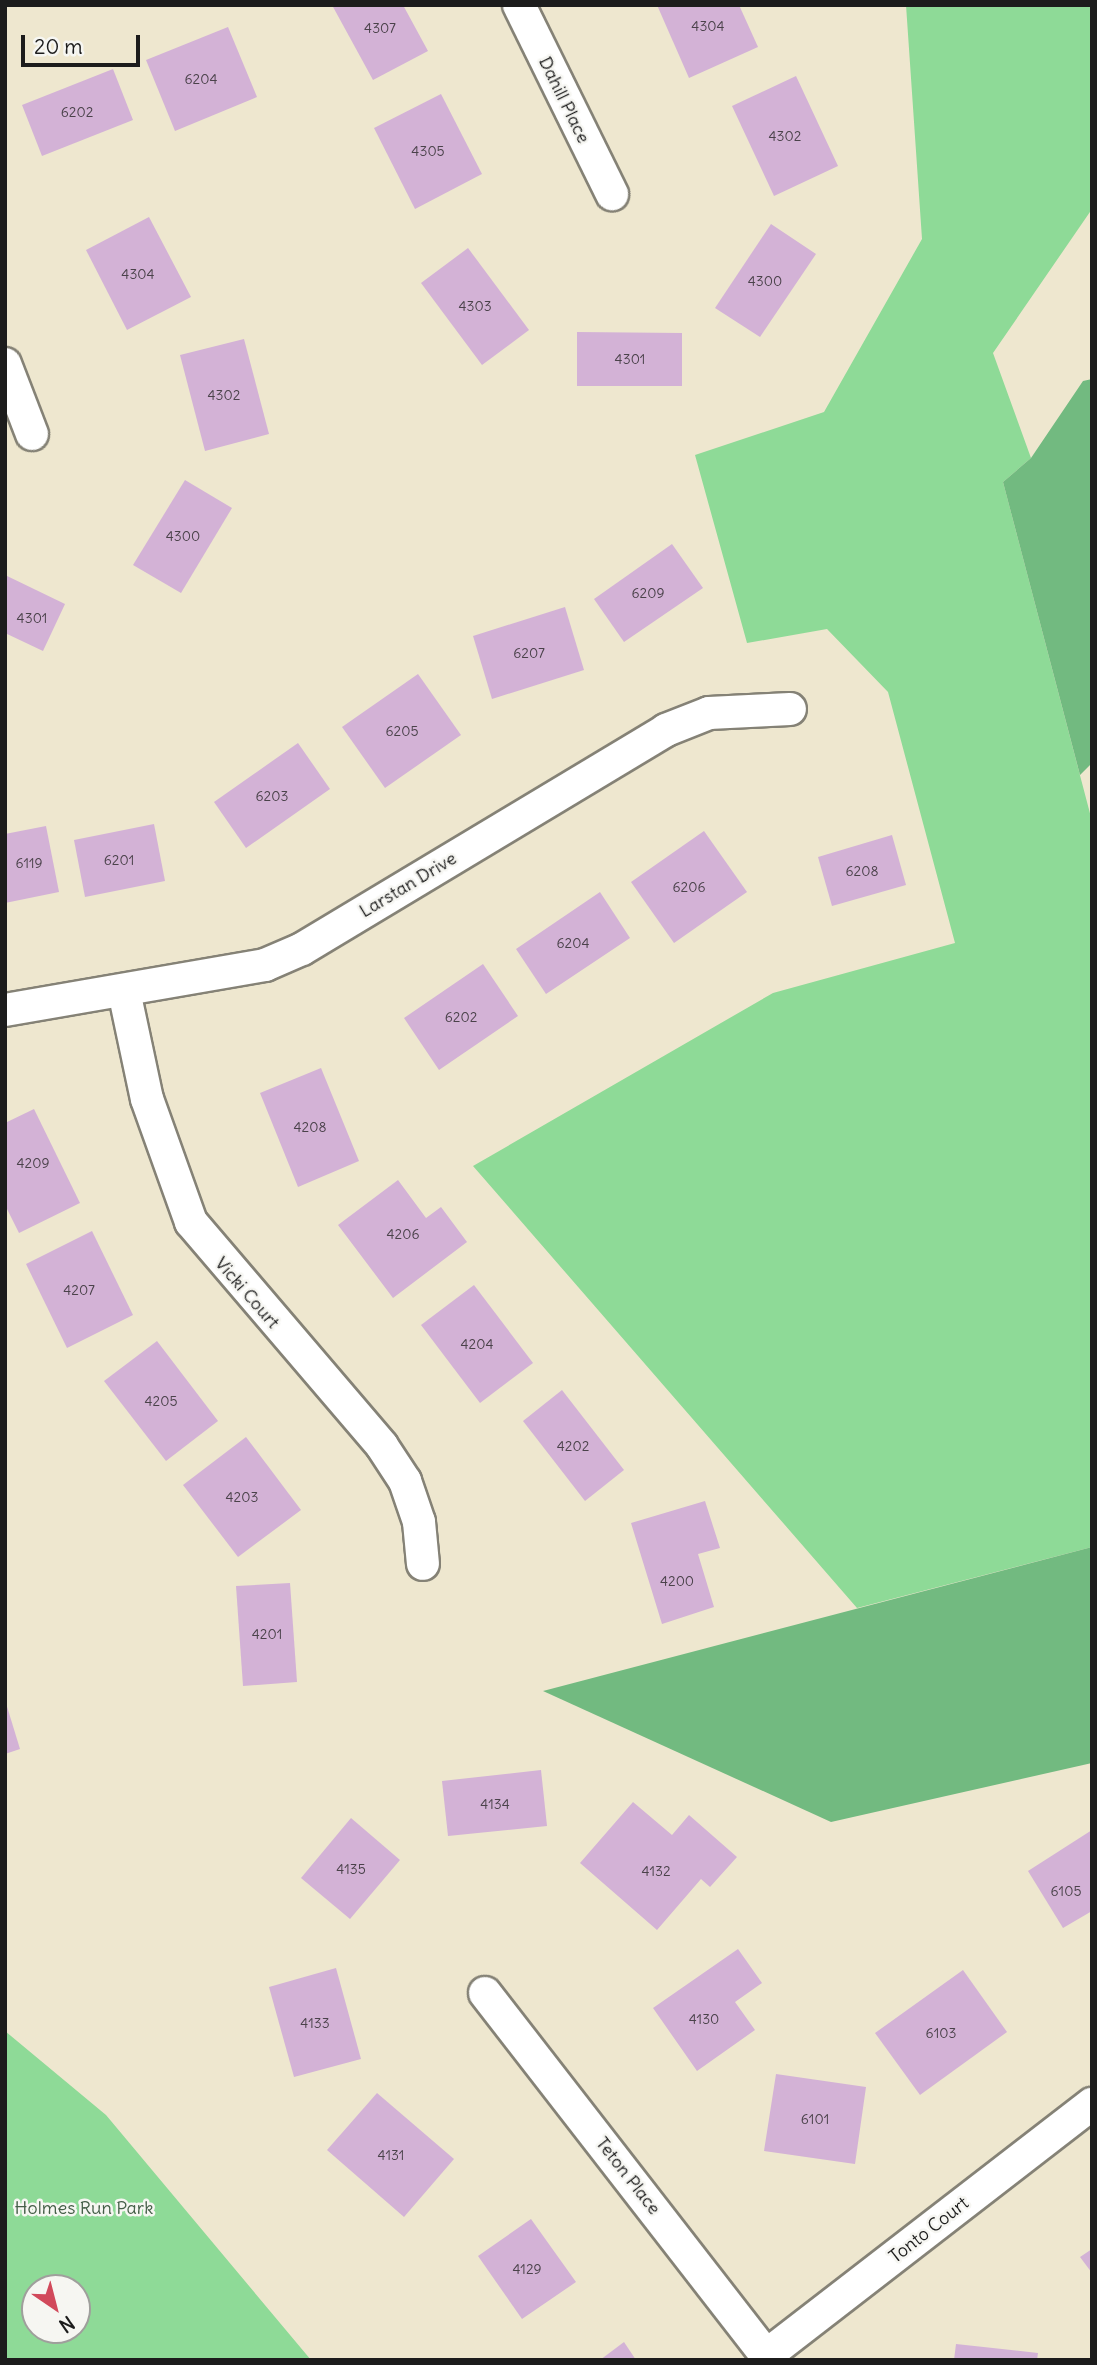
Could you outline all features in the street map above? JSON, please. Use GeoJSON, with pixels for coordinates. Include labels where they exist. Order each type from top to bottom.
{"type":"FeatureCollection","features":[{"type":"Feature","properties":{"kind":"street","name":"Dahill Place"},"geometry":{"type":"LineString","coordinates":[[519,5],[612,194]]}},
{"type":"Feature","properties":{"kind":"street"},"geometry":{"type":"LineString","coordinates":[[5,364],[32,434]]}},
{"type":"Feature","properties":{"kind":"street","name":"Larstan Drive"},"geometry":{"type":"LineString","coordinates":[[5,1010],[225,976],[290,955],[666,730],[709,713],[790,709]]}},
{"type":"Feature","properties":{"kind":"street","name":"Vicki Court"},"geometry":{"type":"LineString","coordinates":[[124,991],[147,1099],[191,1222],[382,1446],[405,1481],[423,1564]]}},
{"type":"Feature","properties":{"kind":"street","name":"Teton Place"},"geometry":{"type":"LineString","coordinates":[[485,1993],[768,2357]]}},
{"type":"Feature","properties":{"kind":"street","name":"Tonto Court"},"geometry":{"type":"LineString","coordinates":[[768,2357],[1092,2104]]}},
{"type":"Feature","properties":{"kind":"green space"},"geometry":{"type":"Polygon","coordinates":[[[906,5],[1092,5],[1092,209],[993,353],[1031,458],[1003,482],[1092,821],[1092,1547],[857,1608],[473,1166],[773,993],[955,943],[888,692],[827,629],[747,643],[695,455],[824,412],[922,239],[906,5]]]}},
{"type":"Feature","properties":{"kind":"green space"},"geometry":{"type":"Polygon","coordinates":[[[1092,379],[1092,763],[1080,775],[1003,482],[1031,458],[1083,381],[1092,379]]]}},
{"type":"Feature","properties":{"kind":"green space"},"geometry":{"type":"Polygon","coordinates":[[[1092,1547],[1092,1763],[831,1822],[543,1691],[1092,1547]]]}},
{"type":"Feature","properties":{"kind":"green space","name":"Holmes Run Park"},"geometry":{"type":"Polygon","coordinates":[[[5,2031],[106,2115],[311,2360],[5,2360],[5,2031]]]}},
{"type":"Feature","properties":{"kind":"building"},"geometry":{"type":"Polygon","coordinates":[[[332,5],[403,5],[428,51],[373,80],[332,5]]]}},
{"type":"Feature","properties":{"kind":"building"},"geometry":{"type":"Polygon","coordinates":[[[657,5],[739,5],[758,47],[689,78],[657,5]]]}},
{"type":"Feature","properties":{"kind":"building"},"geometry":{"type":"Polygon","coordinates":[[[228,27],[257,97],[175,131],[146,60],[228,27]]]}},
{"type":"Feature","properties":{"kind":"building"},"geometry":{"type":"Polygon","coordinates":[[[113,69],[133,120],[42,156],[22,105],[113,69]]]}},
{"type":"Feature","properties":{"kind":"building"},"geometry":{"type":"Polygon","coordinates":[[[796,76],[838,166],[774,196],[732,106],[796,76]]]}},
{"type":"Feature","properties":{"kind":"building"},"geometry":{"type":"Polygon","coordinates":[[[441,94],[482,174],[415,209],[374,128],[441,94]]]}},
{"type":"Feature","properties":{"kind":"building"},"geometry":{"type":"Polygon","coordinates":[[[149,217],[191,297],[127,330],[86,250],[149,217]]]}},
{"type":"Feature","properties":{"kind":"building"},"geometry":{"type":"Polygon","coordinates":[[[771,224],[816,254],[760,337],[715,308],[771,224]]]}},
{"type":"Feature","properties":{"kind":"building"},"geometry":{"type":"Polygon","coordinates":[[[468,248],[529,330],[482,365],[421,283],[468,248]]]}},
{"type":"Feature","properties":{"kind":"building"},"geometry":{"type":"Polygon","coordinates":[[[577,332],[682,333],[682,386],[577,386],[577,332]]]}},
{"type":"Feature","properties":{"kind":"building"},"geometry":{"type":"Polygon","coordinates":[[[244,339],[269,434],[205,451],[180,355],[244,339]]]}},
{"type":"Feature","properties":{"kind":"building"},"geometry":{"type":"Polygon","coordinates":[[[185,480],[232,508],[181,593],[133,565],[185,480]]]}},
{"type":"Feature","properties":{"kind":"building"},"geometry":{"type":"Polygon","coordinates":[[[672,544],[703,588],[624,642],[594,599],[672,544]]]}},
{"type":"Feature","properties":{"kind":"building"},"geometry":{"type":"Polygon","coordinates":[[[5,575],[65,604],[43,651],[5,633],[5,575]]]}},
{"type":"Feature","properties":{"kind":"building"},"geometry":{"type":"Polygon","coordinates":[[[565,607],[584,670],[492,699],[473,636],[565,607]]]}},
{"type":"Feature","properties":{"kind":"building"},"geometry":{"type":"Polygon","coordinates":[[[418,674],[461,735],[385,788],[342,727],[418,674]]]}},
{"type":"Feature","properties":{"kind":"building"},"geometry":{"type":"Polygon","coordinates":[[[298,743],[330,789],[246,848],[214,802],[298,743]]]}},
{"type":"Feature","properties":{"kind":"building"},"geometry":{"type":"Polygon","coordinates":[[[154,824],[165,881],[85,897],[74,840],[154,824]]]}},
{"type":"Feature","properties":{"kind":"building"},"geometry":{"type":"Polygon","coordinates":[[[46,826],[59,892],[5,903],[5,834],[46,826]]]}},
{"type":"Feature","properties":{"kind":"building"},"geometry":{"type":"Polygon","coordinates":[[[704,831],[747,892],[674,943],[631,882],[704,831]]]}},
{"type":"Feature","properties":{"kind":"building"},"geometry":{"type":"Polygon","coordinates":[[[892,835],[906,885],[832,906],[818,857],[892,835]]]}},
{"type":"Feature","properties":{"kind":"building"},"geometry":{"type":"Polygon","coordinates":[[[600,892],[630,938],[546,994],[516,949],[600,892]]]}},
{"type":"Feature","properties":{"kind":"building"},"geometry":{"type":"Polygon","coordinates":[[[483,964],[518,1016],[439,1070],[404,1018],[483,964]]]}},
{"type":"Feature","properties":{"kind":"building"},"geometry":{"type":"Polygon","coordinates":[[[321,1068],[359,1161],[298,1187],[260,1093],[321,1068]]]}},
{"type":"Feature","properties":{"kind":"building"},"geometry":{"type":"Polygon","coordinates":[[[34,1109],[80,1203],[19,1233],[5,1205],[5,1123],[34,1109]]]}},
{"type":"Feature","properties":{"kind":"building"},"geometry":{"type":"Polygon","coordinates":[[[398,1180],[426,1218],[441,1207],[467,1242],[393,1298],[338,1225],[398,1180]]]}},
{"type":"Feature","properties":{"kind":"building"},"geometry":{"type":"Polygon","coordinates":[[[92,1231],[133,1315],[67,1348],[26,1264],[92,1231]]]}},
{"type":"Feature","properties":{"kind":"building"},"geometry":{"type":"Polygon","coordinates":[[[474,1285],[533,1363],[480,1403],[421,1325],[474,1285]]]}},
{"type":"Feature","properties":{"kind":"building"},"geometry":{"type":"Polygon","coordinates":[[[157,1341],[218,1421],[166,1461],[104,1381],[157,1341]]]}},
{"type":"Feature","properties":{"kind":"building"},"geometry":{"type":"Polygon","coordinates":[[[562,1390],[624,1470],[585,1501],[523,1421],[562,1390]]]}},
{"type":"Feature","properties":{"kind":"building"},"geometry":{"type":"Polygon","coordinates":[[[246,1437],[301,1510],[238,1557],[183,1485],[246,1437]]]}},
{"type":"Feature","properties":{"kind":"building"},"geometry":{"type":"Polygon","coordinates":[[[705,1501],[720,1548],[698,1554],[714,1607],[662,1624],[631,1523],[705,1501]]]}},
{"type":"Feature","properties":{"kind":"building"},"geometry":{"type":"Polygon","coordinates":[[[290,1583],[297,1682],[243,1686],[236,1586],[290,1583]]]}},
{"type":"Feature","properties":{"kind":"building"},"geometry":{"type":"Polygon","coordinates":[[[5,1700],[20,1749],[5,1754],[5,1700]]]}},
{"type":"Feature","properties":{"kind":"building"},"geometry":{"type":"Polygon","coordinates":[[[541,1770],[547,1826],[448,1836],[442,1781],[541,1770]]]}},
{"type":"Feature","properties":{"kind":"building"},"geometry":{"type":"Polygon","coordinates":[[[633,1802],[672,1835],[689,1815],[737,1857],[710,1887],[701,1879],[657,1930],[580,1863],[633,1802]]]}},
{"type":"Feature","properties":{"kind":"building"},"geometry":{"type":"Polygon","coordinates":[[[351,1818],[400,1860],[350,1919],[301,1878],[351,1818]]]}},
{"type":"Feature","properties":{"kind":"building"},"geometry":{"type":"Polygon","coordinates":[[[1092,1830],[1092,1911],[1063,1928],[1028,1871],[1092,1830]]]}},
{"type":"Feature","properties":{"kind":"building"},"geometry":{"type":"Polygon","coordinates":[[[738,1949],[762,1983],[735,2002],[755,2030],[697,2071],[653,2008],[738,1949]]]}},
{"type":"Feature","properties":{"kind":"building"},"geometry":{"type":"Polygon","coordinates":[[[336,1968],[361,2059],[294,2077],[269,1987],[336,1968]]]}},
{"type":"Feature","properties":{"kind":"building"},"geometry":{"type":"Polygon","coordinates":[[[963,1970],[1007,2032],[920,2095],[875,2033],[963,1970]]]}},
{"type":"Feature","properties":{"kind":"building"},"geometry":{"type":"Polygon","coordinates":[[[776,2074],[866,2087],[855,2164],[764,2151],[776,2074]]]}},
{"type":"Feature","properties":{"kind":"building"},"geometry":{"type":"Polygon","coordinates":[[[377,2093],[454,2159],[404,2217],[327,2150],[377,2093]]]}},
{"type":"Feature","properties":{"kind":"building"},"geometry":{"type":"Polygon","coordinates":[[[531,2219],[576,2282],[522,2319],[478,2256],[531,2219]]]}},
{"type":"Feature","properties":{"kind":"building"},"geometry":{"type":"Polygon","coordinates":[[[1092,2249],[1092,2273],[1080,2257],[1092,2249]]]}},
{"type":"Feature","properties":{"kind":"building"},"geometry":{"type":"Polygon","coordinates":[[[624,2342],[636,2360],[600,2360],[624,2342]]]}},
{"type":"Feature","properties":{"kind":"building"},"geometry":{"type":"Polygon","coordinates":[[[956,2344],[1038,2353],[1037,2360],[954,2360],[956,2344]]]}}]}
